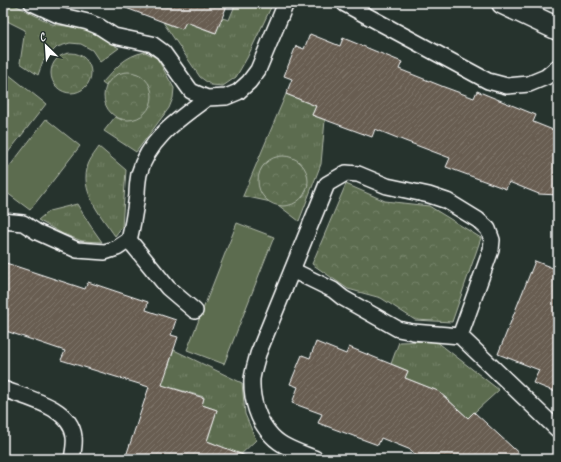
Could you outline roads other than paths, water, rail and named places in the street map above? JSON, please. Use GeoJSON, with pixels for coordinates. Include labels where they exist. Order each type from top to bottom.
{"type":"FeatureCollection","features":[{"type":"Feature","properties":{"kind":"street"},"geometry":{"type":"LineString","coordinates":[[503,3],[558,28]]}},
{"type":"Feature","properties":{"kind":"lane"},"geometry":{"type":"LineString","coordinates":[[32,3],[58,15],[88,22],[100,27],[114,36],[152,44],[163,52],[191,91],[208,98],[226,97],[238,92],[249,82],[258,70],[286,3]]}},
{"type":"Feature","properties":{"kind":"lane"},"geometry":{"type":"LineString","coordinates":[[345,4],[488,81],[507,86],[529,84],[546,77],[558,66]]}},
{"type":"Feature","properties":{"kind":"lane"},"geometry":{"type":"LineString","coordinates":[[3,221],[23,224],[36,232],[77,250],[105,252],[117,248],[129,240],[133,225],[139,174],[146,155],[157,140],[172,124],[208,98]]}},
{"type":"Feature","properties":{"kind":"lane"},"geometry":{"type":"LineString","coordinates":[[316,459],[286,447],[272,437],[261,421],[253,399],[252,378],[258,354],[327,184],[346,173],[358,174],[387,186],[429,195],[446,201],[478,220],[488,229],[492,240],[491,250],[460,336]]}},
{"type":"Feature","properties":{"kind":"lane"},"geometry":{"type":"LineString","coordinates":[[129,240],[168,288],[195,311]]}},
{"type":"Feature","properties":{"kind":"lane"},"geometry":{"type":"LineString","coordinates":[[292,270],[333,290],[343,298],[398,329],[413,332],[460,336],[558,430]]}},
{"type":"Feature","properties":{"kind":"lane"},"geometry":{"type":"LineString","coordinates":[[3,390],[53,408],[69,422],[74,437],[72,459]]}}]}
